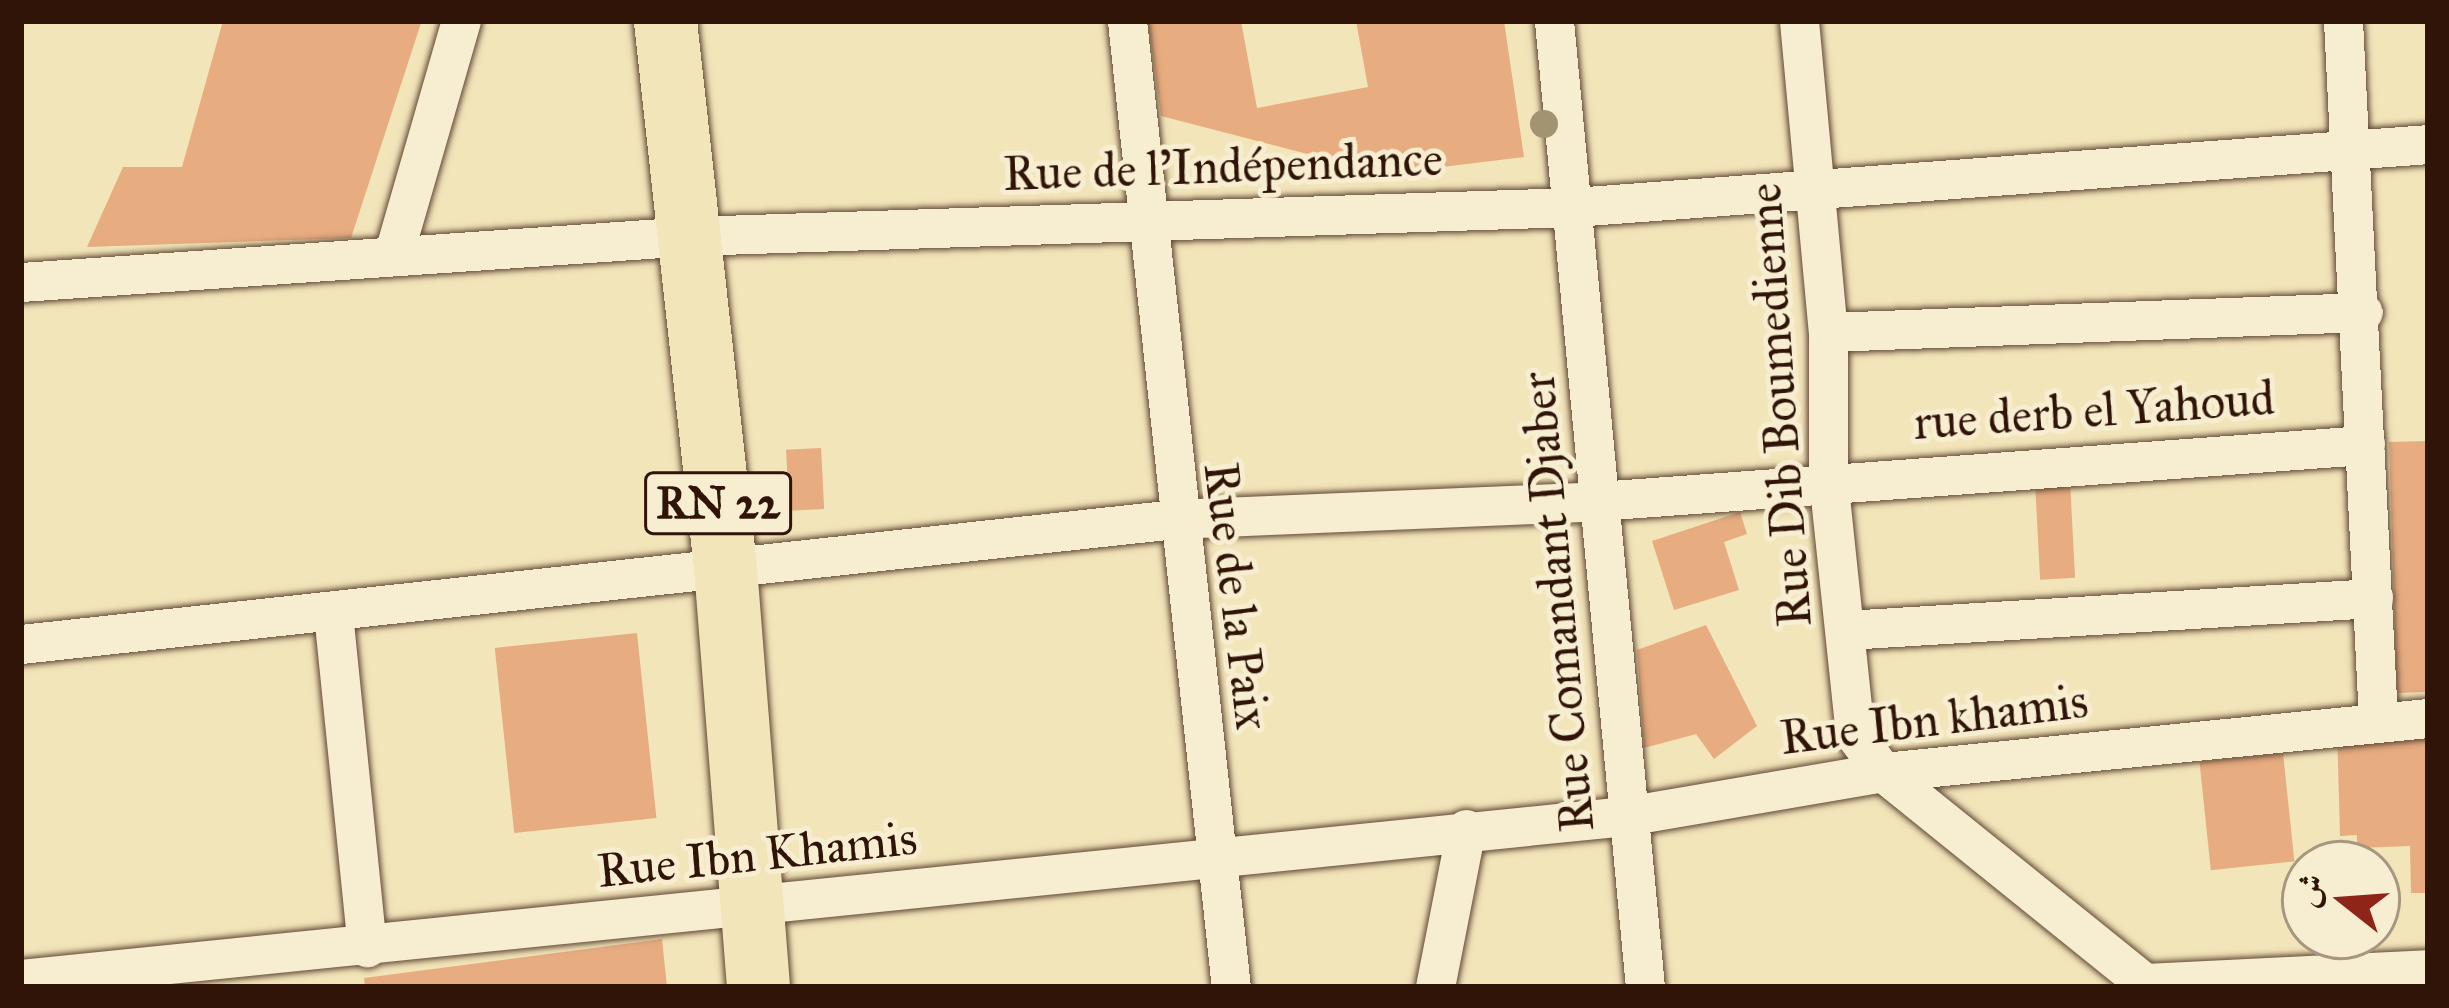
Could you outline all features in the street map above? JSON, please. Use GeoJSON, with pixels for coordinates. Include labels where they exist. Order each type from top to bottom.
{"type":"FeatureCollection","features":[{"type":"Feature","properties":{"kind":"main road","name":"RN 22"},"geometry":{"type":"LineString","coordinates":[[665,21],[725,567],[758,987]]}},
{"type":"Feature","properties":{"kind":"street"},"geometry":{"type":"LineString","coordinates":[[393,256],[461,21]]}},
{"type":"Feature","properties":{"kind":"street","name":"Rue de la Paix"},"geometry":{"type":"LineString","coordinates":[[1127,21],[1175,519],[1231,987]]}},
{"type":"Feature","properties":{"kind":"street","name":"Rue Comandant Djaber"},"geometry":{"type":"LineString","coordinates":[[1554,21],[1626,816],[1646,987]]}},
{"type":"Feature","properties":{"kind":"street","name":"Rue Dib Boumedienne"},"geometry":{"type":"LineString","coordinates":[[1799,21],[1828,332],[1828,478],[1856,735],[1883,772]]}},
{"type":"Feature","properties":{"kind":"street"},"geometry":{"type":"LineString","coordinates":[[2343,21],[2363,312],[2378,719]]}},
{"type":"Feature","properties":{"kind":"street","name":"Rue de l'Indépendance"},"geometry":{"type":"LineString","coordinates":[[21,282],[690,236],[1574,207],[2351,146],[2428,144]]}},
{"type":"Feature","properties":{"kind":"street"},"geometry":{"type":"LineString","coordinates":[[1828,332],[2363,312]]}},
{"type":"Feature","properties":{"kind":"street","name":"rue derb el Yahoud"},"geometry":{"type":"LineString","coordinates":[[21,644],[1175,519],[1598,501],[1828,478],[2366,445]]}},
{"type":"Feature","properties":{"kind":"street"},"geometry":{"type":"LineString","coordinates":[[1846,629],[2372,598]]}},
{"type":"Feature","properties":{"kind":"street"},"geometry":{"type":"LineString","coordinates":[[333,613],[367,946]]}},
{"type":"Feature","properties":{"kind":"street","name":"Rue Ibn khamis"},"geometry":{"type":"LineString","coordinates":[[1485,826],[1626,816],[1883,772],[2378,719],[2428,718]]}},
{"type":"Feature","properties":{"kind":"street"},"geometry":{"type":"LineString","coordinates":[[1883,772],[2146,985],[2428,969]]}},
{"type":"Feature","properties":{"kind":"street"},"geometry":{"type":"LineString","coordinates":[[1435,987],[1485,826]]}},
{"type":"Feature","properties":{"kind":"street","name":"Rue Ibn Khamis"},"geometry":{"type":"LineString","coordinates":[[21,979],[1219,858],[1485,826]]}},
{"type":"Feature","properties":{"kind":"building"},"geometry":{"type":"Polygon","coordinates":[[[223,21],[421,23],[351,238],[87,247],[123,167],[182,167],[223,21]]]}},
{"type":"Feature","properties":{"kind":"building"},"geometry":{"type":"Polygon","coordinates":[[[1148,21],[1241,21],[1257,108],[1368,87],[1356,21],[1504,21],[1524,157],[1385,174],[1161,116],[1148,21]]]}},
{"type":"Feature","properties":{"kind":"building"},"geometry":{"type":"Polygon","coordinates":[[[2428,441],[2428,692],[2397,693],[2389,442],[2428,441]]]}},
{"type":"Feature","properties":{"kind":"building"},"geometry":{"type":"Polygon","coordinates":[[[821,448],[824,509],[789,511],[786,450],[821,448]]]}},
{"type":"Feature","properties":{"kind":"building"},"geometry":{"type":"Polygon","coordinates":[[[2069,462],[2075,578],[2040,580],[2034,464],[2069,462]]]}},
{"type":"Feature","properties":{"kind":"building"},"geometry":{"type":"Polygon","coordinates":[[[1740,512],[1747,534],[1724,542],[1739,590],[1674,610],[1652,541],[1740,512]]]}},
{"type":"Feature","properties":{"kind":"building"},"geometry":{"type":"Polygon","coordinates":[[[1706,625],[1757,726],[1714,759],[1696,734],[1644,748],[1637,650],[1706,625]]]}},
{"type":"Feature","properties":{"kind":"building"},"geometry":{"type":"Polygon","coordinates":[[[637,633],[656,818],[514,833],[495,648],[637,633]]]}},
{"type":"Feature","properties":{"kind":"building"},"geometry":{"type":"Polygon","coordinates":[[[2428,722],[2428,893],[2411,893],[2410,846],[2401,846],[2401,840],[2340,836],[2337,728],[2428,722]]]}},
{"type":"Feature","properties":{"kind":"building"},"geometry":{"type":"Polygon","coordinates":[[[2283,753],[2292,840],[2281,840],[2281,863],[2211,870],[2199,762],[2283,753]]]}},
{"type":"Feature","properties":{"kind":"building"},"geometry":{"type":"Polygon","coordinates":[[[662,939],[667,987],[365,987],[364,978],[662,939]]]}}]}
